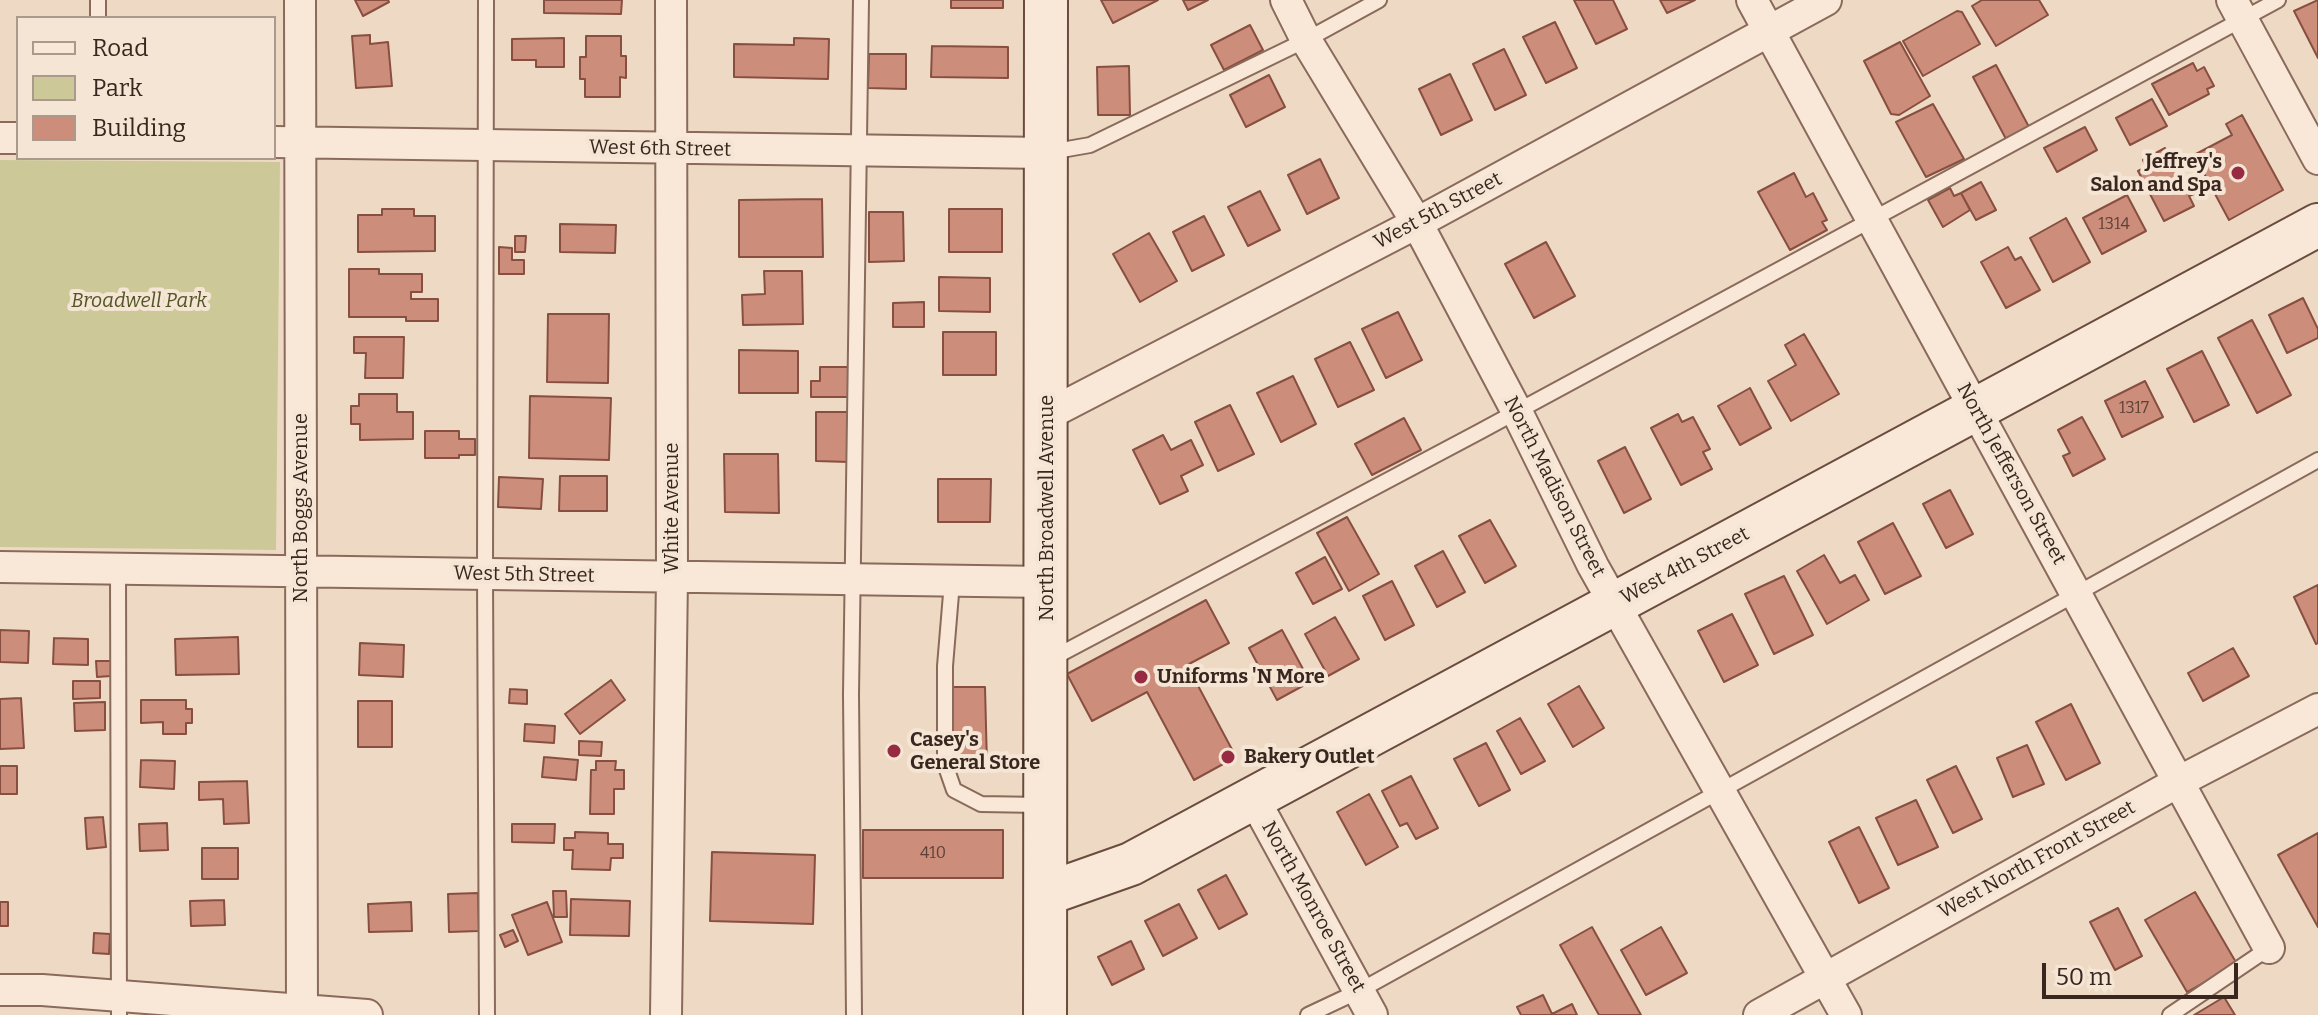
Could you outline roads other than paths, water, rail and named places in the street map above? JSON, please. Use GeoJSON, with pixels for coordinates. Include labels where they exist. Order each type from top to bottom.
{"type":"FeatureCollection","features":[{"type":"Feature","properties":{"kind":"main road","name":"North Broadwell Avenue"},"geometry":{"type":"LineString","coordinates":[[1045,1015],[1046,0]]}},
{"type":"Feature","properties":{"kind":"main road","name":"West 4th Street"},"geometry":{"type":"LineString","coordinates":[[1046,894],[1131,864],[2318,225]]}},
{"type":"Feature","properties":{"kind":"street","name":"North Boggs Avenue"},"geometry":{"type":"LineString","coordinates":[[300,0],[287,142],[301,571],[302,1013]]}},
{"type":"Feature","properties":{"kind":"street","name":"White Avenue"},"geometry":{"type":"LineString","coordinates":[[666,1015],[672,577],[671,0]]}},
{"type":"Feature","properties":{"kind":"street","name":"North Madison Street"},"geometry":{"type":"LineString","coordinates":[[1286,0],[1306,40],[1417,223],[1614,604],[1846,1015]]}},
{"type":"Feature","properties":{"kind":"street","name":"North Jefferson Street"},"geometry":{"type":"LineString","coordinates":[[1752,0],[2269,948]]}},
{"type":"Feature","properties":{"kind":"street","name":"West 5th Street"},"geometry":{"type":"LineString","coordinates":[[1047,415],[1417,223],[1826,0]]}},
{"type":"Feature","properties":{"kind":"street"},"geometry":{"type":"LineString","coordinates":[[2237,9],[2318,159]]}},
{"type":"Feature","properties":{"kind":"street","name":"West 6th Street"},"geometry":{"type":"LineString","coordinates":[[287,142],[1046,153]]}},
{"type":"Feature","properties":{"kind":"street","name":"West 5th Street"},"geometry":{"type":"LineString","coordinates":[[0,567],[1047,582]]}},
{"type":"Feature","properties":{"kind":"street","name":"West North Front Street"},"geometry":{"type":"LineString","coordinates":[[1759,1015],[2180,781],[2318,709]]}},
{"type":"Feature","properties":{"kind":"street","name":"North Monroe Street"},"geometry":{"type":"LineString","coordinates":[[1254,799],[1365,1003]]}},
{"type":"Feature","properties":{"kind":"street"},"geometry":{"type":"LineString","coordinates":[[0,990],[42,990],[119,1005],[367,1015]]}},
{"type":"Feature","properties":{"kind":"lane"},"geometry":{"type":"LineString","coordinates":[[486,0],[487,1015]]}},
{"type":"Feature","properties":{"kind":"lane"},"geometry":{"type":"LineString","coordinates":[[854,1015],[851,694],[861,0]]}},
{"type":"Feature","properties":{"kind":"lane"},"geometry":{"type":"LineString","coordinates":[[1046,153],[1090,145],[1306,40],[1379,0]]}},
{"type":"Feature","properties":{"kind":"lane"},"geometry":{"type":"LineString","coordinates":[[1047,661],[1872,219],[2237,9],[2278,0]]}},
{"type":"Feature","properties":{"kind":"lane"},"geometry":{"type":"LineString","coordinates":[[1308,1015],[1365,1003],[1719,789],[2318,460]]}},
{"type":"Feature","properties":{"kind":"lane"},"geometry":{"type":"LineString","coordinates":[[118,569],[119,1005]]}},
{"type":"Feature","properties":{"kind":"lane"},"geometry":{"type":"LineString","coordinates":[[952,582],[945,666],[945,764],[954,790],[981,804],[1046,805]]}},
{"type":"Feature","properties":{"kind":"lane"},"geometry":{"type":"LineString","coordinates":[[2170,1015],[2269,948]]}},
{"type":"Feature","properties":{"kind":"place","name":"Jeffrey's Salon and Spa"},"geometry":{"type":"Point","coordinates":[2238,173]}},
{"type":"Feature","properties":{"kind":"place","name":"Uniforms 'N More"},"geometry":{"type":"Point","coordinates":[1141,677]}},
{"type":"Feature","properties":{"kind":"place","name":"Casey's General Store"},"geometry":{"type":"Point","coordinates":[894,751]}},
{"type":"Feature","properties":{"kind":"place","name":"Bakery Outlet"},"geometry":{"type":"Point","coordinates":[1228,757]}},
{"type":"Feature","properties":{"kind":"park label","name":"Broadwell Park"},"geometry":{"type":"Point","coordinates":[139,301]}}]}
